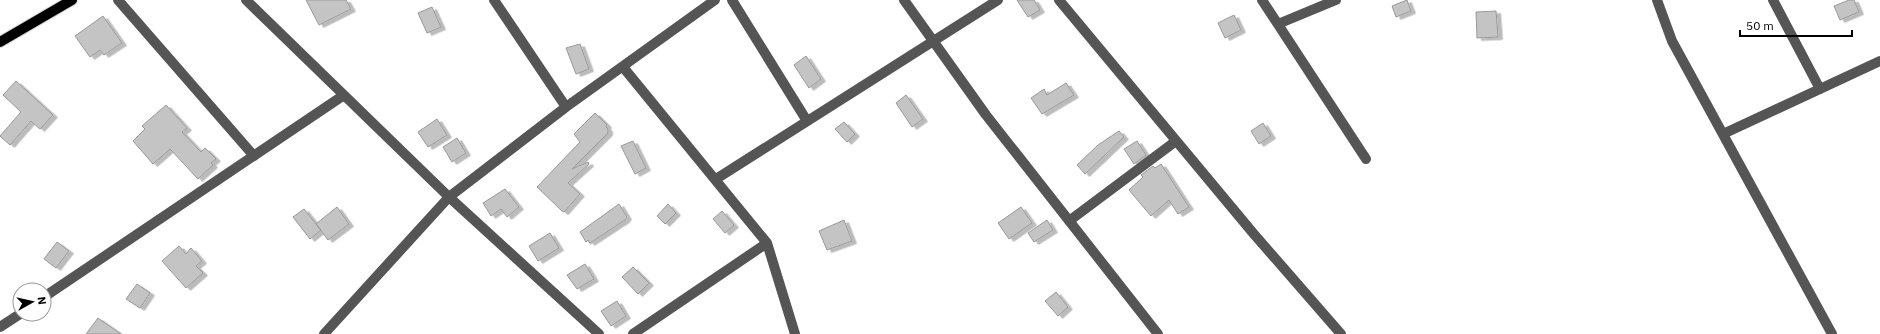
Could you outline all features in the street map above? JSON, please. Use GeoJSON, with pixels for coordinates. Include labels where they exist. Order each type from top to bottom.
{"type":"FeatureCollection","features":[{"type":"Feature","properties":{"kind":"main road"},"geometry":{"type":"LineString","coordinates":[[0,42],[72,0]]}},
{"type":"Feature","properties":{"kind":"street"},"geometry":{"type":"LineString","coordinates":[[118,0],[254,156]]}},
{"type":"Feature","properties":{"kind":"street"},"geometry":{"type":"LineString","coordinates":[[246,0],[450,197],[599,334]]}},
{"type":"Feature","properties":{"kind":"street"},"geometry":{"type":"LineString","coordinates":[[494,0],[566,107]]}},
{"type":"Feature","properties":{"kind":"street"},"geometry":{"type":"LineString","coordinates":[[324,334],[450,197],[566,107],[715,0]]}},
{"type":"Feature","properties":{"kind":"street"},"geometry":{"type":"LineString","coordinates":[[732,0],[807,121]]}},
{"type":"Feature","properties":{"kind":"street"},"geometry":{"type":"LineString","coordinates":[[904,0],[986,115],[1158,334]]}},
{"type":"Feature","properties":{"kind":"street"},"geometry":{"type":"LineString","coordinates":[[716,179],[998,0]]}},
{"type":"Feature","properties":{"kind":"street"},"geometry":{"type":"LineString","coordinates":[[1059,0],[1253,233],[1341,334]]}},
{"type":"Feature","properties":{"kind":"street"},"geometry":{"type":"LineString","coordinates":[[1262,0],[1366,159]]}},
{"type":"Feature","properties":{"kind":"street"},"geometry":{"type":"LineString","coordinates":[[1278,24],[1336,0]]}},
{"type":"Feature","properties":{"kind":"street"},"geometry":{"type":"LineString","coordinates":[[1657,0],[1672,41],[1832,334]]}},
{"type":"Feature","properties":{"kind":"street"},"geometry":{"type":"LineString","coordinates":[[1773,0],[1820,89]]}},
{"type":"Feature","properties":{"kind":"street"},"geometry":{"type":"LineString","coordinates":[[1723,134],[1880,61]]}},
{"type":"Feature","properties":{"kind":"street"},"geometry":{"type":"LineString","coordinates":[[623,66],[767,243],[796,334]]}},
{"type":"Feature","properties":{"kind":"street"},"geometry":{"type":"LineString","coordinates":[[52,293],[344,95]]}},
{"type":"Feature","properties":{"kind":"street"},"geometry":{"type":"LineString","coordinates":[[1069,221],[1176,141]]}},
{"type":"Feature","properties":{"kind":"street"},"geometry":{"type":"LineString","coordinates":[[633,334],[767,243]]}},
{"type":"Feature","properties":{"kind":"street"},"geometry":{"type":"LineString","coordinates":[[0,327],[12,319]]}},
{"type":"Feature","properties":{"kind":"building"},"geometry":{"type":"Polygon","coordinates":[[[306,0],[346,0],[351,9],[319,25],[306,0]]]}},
{"type":"Feature","properties":{"kind":"building"},"geometry":{"type":"Polygon","coordinates":[[[1017,0],[1034,0],[1040,10],[1028,17],[1017,0]]]}},
{"type":"Feature","properties":{"kind":"building"},"geometry":{"type":"Polygon","coordinates":[[[1407,0],[1411,11],[1396,17],[1392,6],[1407,0]]]}},
{"type":"Feature","properties":{"kind":"building"},"geometry":{"type":"Polygon","coordinates":[[[1849,0],[1854,0],[1859,12],[1840,20],[1834,6],[1849,0]]]}},
{"type":"Feature","properties":{"kind":"building"},"geometry":{"type":"Polygon","coordinates":[[[432,7],[441,27],[427,33],[418,13],[432,7]]]}},
{"type":"Feature","properties":{"kind":"building"},"geometry":{"type":"Polygon","coordinates":[[[1496,11],[1498,37],[1477,38],[1476,12],[1496,11]]]}},
{"type":"Feature","properties":{"kind":"building"},"geometry":{"type":"Polygon","coordinates":[[[1234,15],[1241,30],[1225,38],[1218,23],[1234,15]]]}},
{"type":"Feature","properties":{"kind":"building"},"geometry":{"type":"Polygon","coordinates":[[[103,16],[122,43],[104,55],[100,50],[90,57],[75,36],[103,16]]]}},
{"type":"Feature","properties":{"kind":"building"},"geometry":{"type":"Polygon","coordinates":[[[580,44],[589,69],[576,74],[566,48],[580,44]]]}},
{"type":"Feature","properties":{"kind":"building"},"geometry":{"type":"Polygon","coordinates":[[[806,56],[821,79],[809,88],[794,65],[806,56]]]}},
{"type":"Feature","properties":{"kind":"building"},"geometry":{"type":"Polygon","coordinates":[[[16,81],[53,115],[40,129],[31,121],[10,145],[0,136],[21,112],[3,95],[16,81]]]}},
{"type":"Feature","properties":{"kind":"building"},"geometry":{"type":"Polygon","coordinates":[[[1066,83],[1074,95],[1042,114],[1031,98],[1044,89],[1047,95],[1066,83]]]}},
{"type":"Feature","properties":{"kind":"building"},"geometry":{"type":"Polygon","coordinates":[[[906,95],[923,119],[912,127],[896,103],[906,95]]]}},
{"type":"Feature","properties":{"kind":"building"},"geometry":{"type":"Polygon","coordinates":[[[166,105],[187,128],[182,132],[201,152],[205,148],[216,159],[211,163],[213,165],[198,179],[170,149],[153,164],[133,141],[145,129],[142,126],[166,105]]]}},
{"type":"Feature","properties":{"kind":"building"},"geometry":{"type":"Polygon","coordinates":[[[595,113],[607,125],[606,127],[608,129],[608,133],[572,169],[588,162],[589,164],[568,183],[580,194],[564,212],[537,187],[580,142],[574,134],[595,113]]]}},
{"type":"Feature","properties":{"kind":"building"},"geometry":{"type":"Polygon","coordinates":[[[437,119],[447,135],[428,147],[418,132],[437,119]]]}},
{"type":"Feature","properties":{"kind":"building"},"geometry":{"type":"Polygon","coordinates":[[[844,122],[855,134],[847,142],[835,129],[844,122]]]}},
{"type":"Feature","properties":{"kind":"building"},"geometry":{"type":"Polygon","coordinates":[[[1263,123],[1271,136],[1259,144],[1251,131],[1263,123]]]}},
{"type":"Feature","properties":{"kind":"building"},"geometry":{"type":"Polygon","coordinates":[[[1119,131],[1124,137],[1085,174],[1077,165],[1098,145],[1119,131]]]}},
{"type":"Feature","properties":{"kind":"building"},"geometry":{"type":"Polygon","coordinates":[[[457,138],[466,153],[452,162],[443,147],[457,138]]]}},
{"type":"Feature","properties":{"kind":"building"},"geometry":{"type":"Polygon","coordinates":[[[633,141],[646,168],[635,174],[621,146],[633,141]]]}},
{"type":"Feature","properties":{"kind":"building"},"geometry":{"type":"Polygon","coordinates":[[[1137,141],[1146,155],[1134,164],[1124,149],[1137,141]]]}},
{"type":"Feature","properties":{"kind":"building"},"geometry":{"type":"Polygon","coordinates":[[[1161,164],[1189,207],[1178,214],[1169,200],[1151,216],[1129,190],[1143,177],[1141,175],[1153,166],[1155,168],[1161,164]]]}},
{"type":"Feature","properties":{"kind":"building"},"geometry":{"type":"Polygon","coordinates":[[[505,189],[519,207],[507,217],[501,209],[491,216],[483,203],[505,189]]]}},
{"type":"Feature","properties":{"kind":"building"},"geometry":{"type":"Polygon","coordinates":[[[619,204],[627,217],[625,220],[590,243],[588,240],[586,242],[580,232],[619,204]]]}},
{"type":"Feature","properties":{"kind":"building"},"geometry":{"type":"Polygon","coordinates":[[[668,204],[676,213],[665,224],[657,216],[668,204]]]}},
{"type":"Feature","properties":{"kind":"building"},"geometry":{"type":"Polygon","coordinates":[[[337,207],[349,224],[328,240],[316,224],[337,207]]]}},
{"type":"Feature","properties":{"kind":"building"},"geometry":{"type":"Polygon","coordinates":[[[1021,207],[1032,223],[1009,239],[998,223],[1021,207]]]}},
{"type":"Feature","properties":{"kind":"building"},"geometry":{"type":"Polygon","coordinates":[[[304,209],[321,230],[310,239],[293,217],[304,209]]]}},
{"type":"Feature","properties":{"kind":"building"},"geometry":{"type":"Polygon","coordinates":[[[722,211],[734,225],[725,233],[713,219],[722,211]]]}},
{"type":"Feature","properties":{"kind":"building"},"geometry":{"type":"Polygon","coordinates":[[[844,220],[852,241],[827,250],[819,231],[844,220]]]}},
{"type":"Feature","properties":{"kind":"building"},"geometry":{"type":"Polygon","coordinates":[[[1047,220],[1053,230],[1034,242],[1028,233],[1047,220]]]}},
{"type":"Feature","properties":{"kind":"building"},"geometry":{"type":"Polygon","coordinates":[[[550,233],[559,248],[538,261],[529,246],[550,233]]]}},
{"type":"Feature","properties":{"kind":"building"},"geometry":{"type":"Polygon","coordinates":[[[57,242],[69,251],[56,268],[44,259],[57,242]]]}},
{"type":"Feature","properties":{"kind":"building"},"geometry":{"type":"Polygon","coordinates":[[[179,246],[186,254],[191,248],[202,261],[196,266],[203,273],[186,288],[162,261],[179,246]]]}},
{"type":"Feature","properties":{"kind":"building"},"geometry":{"type":"Polygon","coordinates":[[[585,264],[594,279],[577,289],[567,275],[585,264]]]}},
{"type":"Feature","properties":{"kind":"building"},"geometry":{"type":"Polygon","coordinates":[[[633,267],[649,283],[638,294],[622,277],[633,267]]]}},
{"type":"Feature","properties":{"kind":"building"},"geometry":{"type":"Polygon","coordinates":[[[137,284],[150,293],[140,308],[126,299],[137,284]]]}},
{"type":"Feature","properties":{"kind":"building"},"geometry":{"type":"Polygon","coordinates":[[[1056,292],[1068,307],[1058,316],[1045,301],[1056,292]]]}},
{"type":"Feature","properties":{"kind":"building"},"geometry":{"type":"Polygon","coordinates":[[[617,301],[626,316],[611,326],[601,311],[617,301]]]}},
{"type":"Feature","properties":{"kind":"building"},"geometry":{"type":"Polygon","coordinates":[[[98,318],[121,334],[86,334],[98,318]]]}}]}
